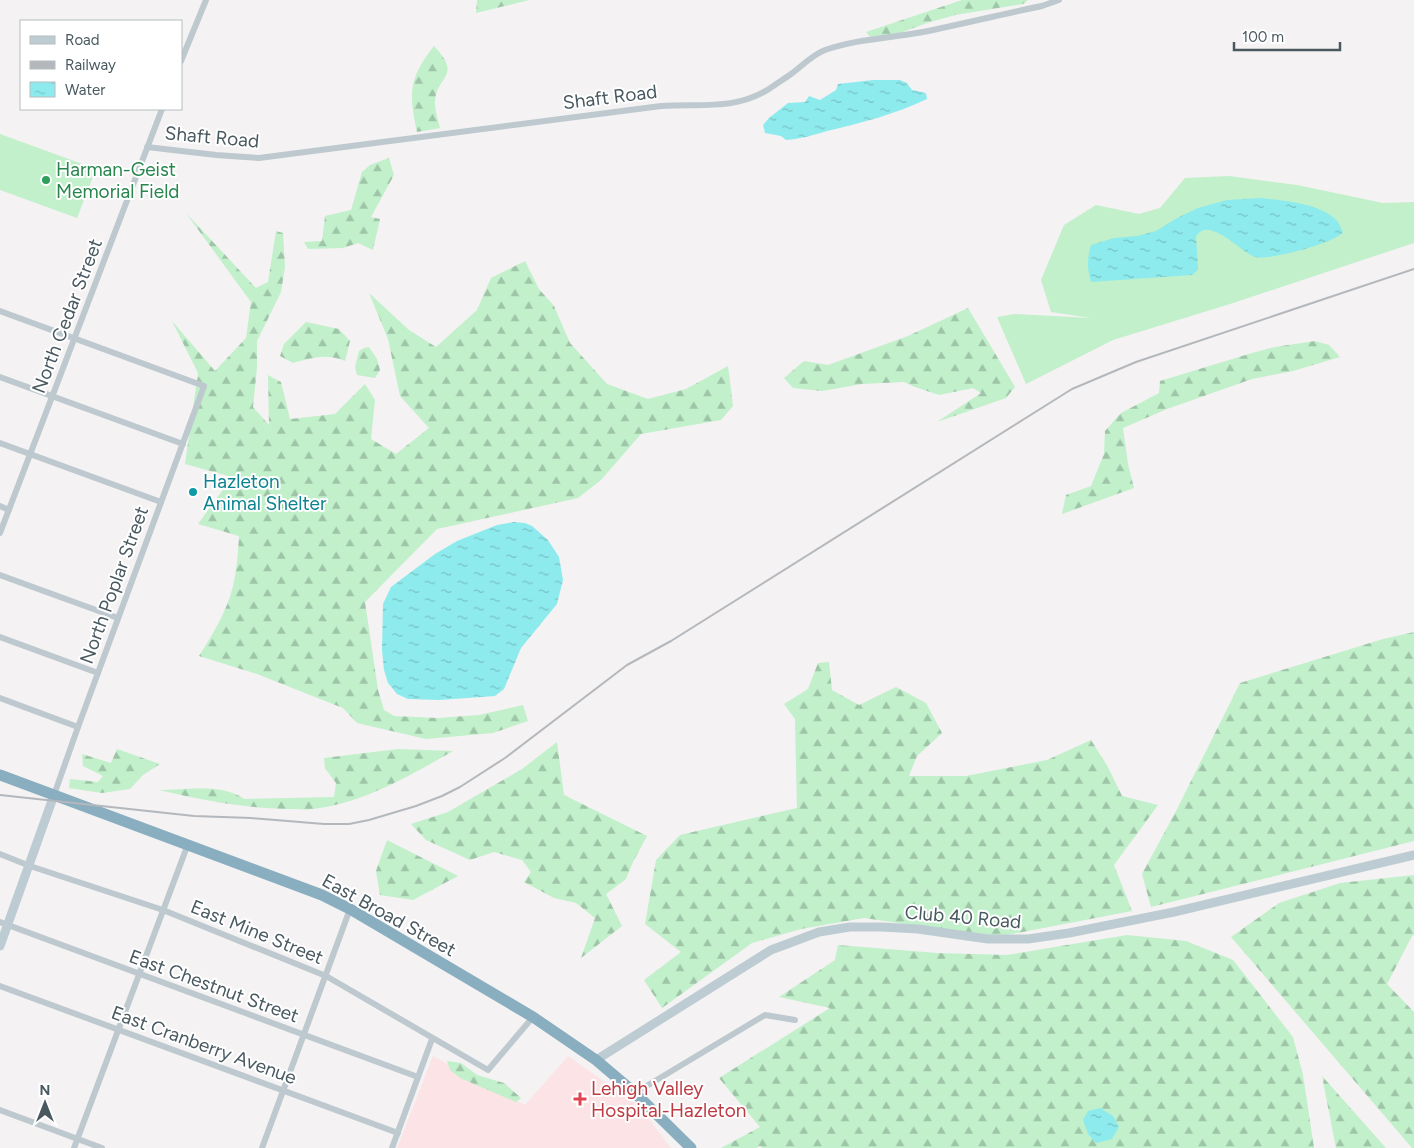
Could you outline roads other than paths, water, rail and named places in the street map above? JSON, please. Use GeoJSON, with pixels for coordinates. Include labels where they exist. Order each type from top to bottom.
{"type":"FeatureCollection","features":[{"type":"Feature","properties":{"kind":"highway","name":"East Broad Street"},"geometry":{"type":"LineString","coordinates":[[0,775],[322,895],[350,909],[533,1017],[596,1060],[635,1093],[690,1148]]}},
{"type":"Feature","properties":{"kind":"street"},"geometry":{"type":"LineString","coordinates":[[182,59],[206,0]]}},
{"type":"Feature","properties":{"kind":"street","name":"Shaft Road"},"geometry":{"type":"LineString","coordinates":[[147,147],[259,158],[661,106],[681,104],[723,105],[746,100],[767,90],[824,50],[855,42],[922,32],[1042,6],[1059,0]]}},
{"type":"Feature","properties":{"kind":"street","name":"North Cedar Street"},"geometry":{"type":"LineString","coordinates":[[0,533],[162,110]]}},
{"type":"Feature","properties":{"kind":"street"},"geometry":{"type":"LineString","coordinates":[[0,311],[74,340]]}},
{"type":"Feature","properties":{"kind":"street","name":"North Poplar Street"},"geometry":{"type":"LineString","coordinates":[[54,795],[204,386],[74,340]]}},
{"type":"Feature","properties":{"kind":"street"},"geometry":{"type":"LineString","coordinates":[[0,376],[183,444]]}},
{"type":"Feature","properties":{"kind":"street"},"geometry":{"type":"LineString","coordinates":[[0,443],[161,502]]}},
{"type":"Feature","properties":{"kind":"street"},"geometry":{"type":"LineString","coordinates":[[0,506],[9,510]]}},
{"type":"Feature","properties":{"kind":"street"},"geometry":{"type":"LineString","coordinates":[[0,575],[118,618]]}},
{"type":"Feature","properties":{"kind":"street"},"geometry":{"type":"LineString","coordinates":[[0,637],[98,673]]}},
{"type":"Feature","properties":{"kind":"street"},"geometry":{"type":"LineString","coordinates":[[0,698],[78,727]]}},
{"type":"Feature","properties":{"kind":"street"},"geometry":{"type":"LineString","coordinates":[[0,946],[4,924],[30,866],[54,795]]}},
{"type":"Feature","properties":{"kind":"street"},"geometry":{"type":"LineString","coordinates":[[74,1148],[188,844]]}},
{"type":"Feature","properties":{"kind":"street","name":"East Mine Street"},"geometry":{"type":"LineString","coordinates":[[0,854],[30,866],[163,910],[326,976],[488,1070],[533,1017]]}},
{"type":"Feature","properties":{"kind":"street","name":"Club 40 Road"},"geometry":{"type":"LineString","coordinates":[[596,1060],[771,950],[819,932],[850,927],[882,926],[918,929],[988,940],[1028,939],[1069,933],[1174,912],[1414,855]]}},
{"type":"Feature","properties":{"kind":"street"},"geometry":{"type":"LineString","coordinates":[[262,1148],[350,909]]}},
{"type":"Feature","properties":{"kind":"street","name":"East Chestnut Street"},"geometry":{"type":"LineString","coordinates":[[4,924],[418,1077]]}},
{"type":"Feature","properties":{"kind":"street","name":"East Cranberry Avenue"},"geometry":{"type":"LineString","coordinates":[[0,986],[398,1133]]}},
{"type":"Feature","properties":{"kind":"street"},"geometry":{"type":"LineString","coordinates":[[635,1093],[765,1015],[795,1020]]}},
{"type":"Feature","properties":{"kind":"street"},"geometry":{"type":"LineString","coordinates":[[392,1148],[432,1039]]}},
{"type":"Feature","properties":{"kind":"street"},"geometry":{"type":"LineString","coordinates":[[0,1110],[102,1148]]}},
{"type":"Feature","properties":{"kind":"water"},"geometry":{"type":"Polygon","coordinates":[[[873,80],[900,80],[907,83],[912,90],[926,93],[927,99],[878,118],[802,138],[786,140],[781,136],[765,133],[763,125],[788,103],[805,102],[809,96],[820,100],[836,90],[838,84],[873,80]]]}},
{"type":"Feature","properties":{"kind":"water"},"geometry":{"type":"Polygon","coordinates":[[[1261,198],[1313,207],[1331,216],[1338,222],[1343,232],[1315,246],[1262,258],[1249,254],[1216,232],[1201,231],[1196,237],[1198,270],[1192,275],[1091,282],[1088,264],[1091,245],[1114,238],[1137,236],[1156,231],[1198,208],[1227,200],[1261,198]]]}},
{"type":"Feature","properties":{"kind":"water"},"geometry":{"type":"Polygon","coordinates":[[[514,522],[532,526],[548,540],[559,557],[563,580],[557,604],[521,648],[504,689],[495,696],[439,700],[408,699],[397,694],[388,683],[384,670],[382,650],[383,604],[391,587],[435,554],[457,541],[497,525],[514,522]]]}},
{"type":"Feature","properties":{"kind":"water"},"geometry":{"type":"Polygon","coordinates":[[[1100,1108],[1113,1116],[1119,1127],[1112,1139],[1096,1143],[1088,1134],[1083,1120],[1088,1111],[1100,1108]]]}},
{"type":"Feature","properties":{"kind":"railway"},"geometry":{"type":"LineString","coordinates":[[0,795],[194,816],[251,818],[324,824],[349,824],[416,806],[460,787],[505,758],[627,665],[671,641],[1072,389],[1136,362],[1414,269]]}},
{"type":"Feature","properties":{"kind":"place","name":"Harman-Geist Memorial Field"},"geometry":{"type":"Point","coordinates":[46,180]}},
{"type":"Feature","properties":{"kind":"place","name":"Hazleton Animal Shelter"},"geometry":{"type":"Point","coordinates":[193,492]}},
{"type":"Feature","properties":{"kind":"place","name":"Lehigh Valley Hospital-Hazleton"},"geometry":{"type":"Point","coordinates":[580,1099]}}]}
